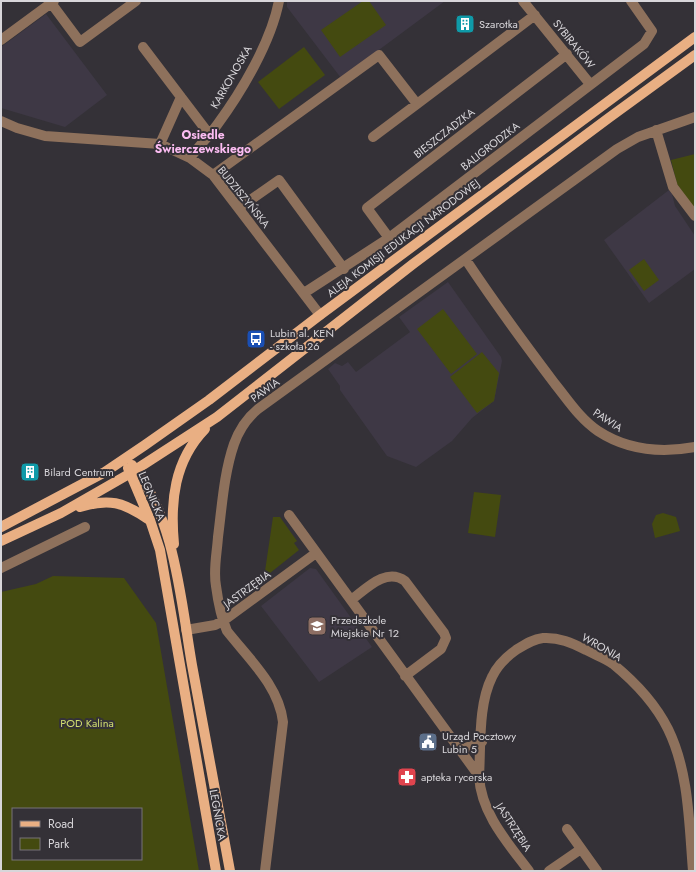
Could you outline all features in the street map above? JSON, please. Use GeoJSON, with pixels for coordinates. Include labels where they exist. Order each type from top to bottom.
{"type":"FeatureCollection","features":[{"type":"Feature","properties":{"kind":"main road","name":"ALEJA KOMISJI EDUKACJI NARODOWEJ"},"geometry":{"type":"LineString","coordinates":[[1,527],[49,503],[126,459],[209,400],[320,315],[695,37]]}},
{"type":"Feature","properties":{"kind":"main road"},"geometry":{"type":"LineString","coordinates":[[1,541],[60,513],[133,472],[217,416],[425,255],[695,55]]}},
{"type":"Feature","properties":{"kind":"main road"},"geometry":{"type":"LineString","coordinates":[[176,566],[172,520],[174,488],[180,466],[191,447],[217,416]]}},
{"type":"Feature","properties":{"kind":"main road","name":"LEGNICKA"},"geometry":{"type":"LineString","coordinates":[[126,459],[158,509],[176,566],[186,630],[230,871]]}},
{"type":"Feature","properties":{"kind":"main road","name":"LEGNICKA"},"geometry":{"type":"LineString","coordinates":[[133,472],[160,550],[216,871]]}},
{"type":"Feature","properties":{"kind":"main road"},"geometry":{"type":"LineString","coordinates":[[60,513],[105,501],[127,505],[150,520]]}},
{"type":"Feature","properties":{"kind":"street"},"geometry":{"type":"LineString","coordinates":[[1,40],[53,2],[80,42],[136,1]]}},
{"type":"Feature","properties":{"kind":"street","name":"KARKONOSKA"},"geometry":{"type":"LineString","coordinates":[[190,158],[209,134],[246,81],[267,38],[279,1]]}},
{"type":"Feature","properties":{"kind":"street","name":"SYBIRAKÓW"},"geometry":{"type":"LineString","coordinates":[[523,1],[590,84]]}},
{"type":"Feature","properties":{"kind":"street","name":"BALIGRODZKA"},"geometry":{"type":"LineString","coordinates":[[304,294],[389,238],[644,44],[652,31],[631,1]]}},
{"type":"Feature","properties":{"kind":"street"},"geometry":{"type":"LineString","coordinates":[[373,137],[535,15]]}},
{"type":"Feature","properties":{"kind":"street"},"geometry":{"type":"LineString","coordinates":[[143,47],[209,134]]}},
{"type":"Feature","properties":{"kind":"street","name":"BIESZCZADZKA"},"geometry":{"type":"LineString","coordinates":[[389,238],[367,208],[567,54]]}},
{"type":"Feature","properties":{"kind":"street"},"geometry":{"type":"LineString","coordinates":[[213,175],[379,55],[417,104]]}},
{"type":"Feature","properties":{"kind":"street"},"geometry":{"type":"LineString","coordinates":[[160,144],[181,97]]}},
{"type":"Feature","properties":{"kind":"street","name":"PAWIA"},"geometry":{"type":"LineString","coordinates":[[223,621],[215,580],[220,517],[231,455],[236,438],[246,421],[258,409],[466,260],[617,149],[638,137],[695,118]]}},
{"type":"Feature","properties":{"kind":"street","name":"BUDZISZYŃSKA"},"geometry":{"type":"LineString","coordinates":[[1,121],[17,128],[41,135],[160,144],[190,158],[213,175],[320,315]]}},
{"type":"Feature","properties":{"kind":"street"},"geometry":{"type":"LineString","coordinates":[[656,130],[673,187],[695,216]]}},
{"type":"Feature","properties":{"kind":"street"},"geometry":{"type":"LineString","coordinates":[[239,208],[279,180],[344,269]]}},
{"type":"Feature","properties":{"kind":"street","name":"PAWIA"},"geometry":{"type":"LineString","coordinates":[[466,260],[536,359],[583,419],[601,432],[618,441],[644,449],[674,451],[695,447]]}},
{"type":"Feature","properties":{"kind":"street","name":"JASTRZĘBIA"},"geometry":{"type":"LineString","coordinates":[[289,515],[479,776],[480,791],[485,804],[500,832],[529,871]]}},
{"type":"Feature","properties":{"kind":"street"},"geometry":{"type":"LineString","coordinates":[[1,568],[85,527]]}},
{"type":"Feature","properties":{"kind":"street","name":"JASTRZĘBIA"},"geometry":{"type":"LineString","coordinates":[[186,630],[215,625],[223,621],[316,553]]}},
{"type":"Feature","properties":{"kind":"street"},"geometry":{"type":"LineString","coordinates":[[351,600],[382,578],[388,576],[399,577],[405,581],[444,633],[446,638],[441,649],[405,676]]}},
{"type":"Feature","properties":{"kind":"street"},"geometry":{"type":"LineString","coordinates":[[223,621],[227,630],[274,691],[282,710],[283,722],[265,871]]}},
{"type":"Feature","properties":{"kind":"street","name":"WRONIA"},"geometry":{"type":"LineString","coordinates":[[479,776],[484,697],[492,678],[505,659],[526,644],[542,638],[559,639],[574,644],[612,664],[640,688],[655,708],[667,728],[678,753],[686,793],[693,871]]}},
{"type":"Feature","properties":{"kind":"street"},"geometry":{"type":"LineString","coordinates":[[460,750],[482,742]]}},
{"type":"Feature","properties":{"kind":"street"},"geometry":{"type":"LineString","coordinates":[[566,829],[597,871]]}},
{"type":"Feature","properties":{"kind":"street"},"geometry":{"type":"LineString","coordinates":[[549,871],[581,849]]}},
{"type":"Feature","properties":{"kind":"shaded area"},"geometry":{"type":"Polygon","coordinates":[[[287,1],[445,1],[341,78],[287,7],[287,1]]]}},
{"type":"Feature","properties":{"kind":"shaded area"},"geometry":{"type":"Polygon","coordinates":[[[46,14],[107,95],[65,127],[1,108],[1,47],[46,14]]]}},
{"type":"Feature","properties":{"kind":"shaded area"},"geometry":{"type":"Polygon","coordinates":[[[669,190],[672,194],[675,206],[695,236],[695,269],[649,303],[604,240],[669,190]]]}},
{"type":"Feature","properties":{"kind":"shaded area"},"geometry":{"type":"Polygon","coordinates":[[[448,282],[501,357],[502,361],[494,401],[472,418],[452,441],[416,467],[387,456],[340,390],[340,386],[328,369],[335,363],[342,366],[348,362],[356,372],[410,332],[399,317],[448,282]]]}},
{"type":"Feature","properties":{"kind":"shaded area","name":"Przedszkole Miejskie Nr 12"},"geometry":{"type":"Polygon","coordinates":[[[310,568],[316,569],[372,647],[319,682],[261,606],[310,568]]]}},
{"type":"Feature","properties":{"kind":"green space"},"geometry":{"type":"Polygon","coordinates":[[[363,1],[369,1],[386,25],[340,57],[321,30],[363,1]]]}},
{"type":"Feature","properties":{"kind":"green space"},"geometry":{"type":"Polygon","coordinates":[[[304,47],[325,75],[279,109],[258,82],[304,47]]]}},
{"type":"Feature","properties":{"kind":"green space"},"geometry":{"type":"Polygon","coordinates":[[[695,154],[695,210],[677,184],[671,160],[695,154]]]}},
{"type":"Feature","properties":{"kind":"green space"},"geometry":{"type":"Polygon","coordinates":[[[644,259],[659,280],[644,291],[629,270],[644,259]]]}},
{"type":"Feature","properties":{"kind":"green space"},"geometry":{"type":"Polygon","coordinates":[[[443,309],[477,354],[451,374],[417,329],[443,309]]]}},
{"type":"Feature","properties":{"kind":"green space"},"geometry":{"type":"Polygon","coordinates":[[[482,352],[499,373],[494,401],[477,413],[450,377],[482,352]]]}},
{"type":"Feature","properties":{"kind":"green space"},"geometry":{"type":"Polygon","coordinates":[[[474,492],[501,495],[495,537],[468,533],[474,492]]]}},
{"type":"Feature","properties":{"kind":"green space"},"geometry":{"type":"Polygon","coordinates":[[[663,513],[676,517],[680,531],[655,538],[652,524],[656,515],[663,513]]]}},
{"type":"Feature","properties":{"kind":"green space"},"geometry":{"type":"Polygon","coordinates":[[[273,517],[280,517],[297,541],[294,543],[299,550],[270,573],[265,571],[273,517]]]}},
{"type":"Feature","properties":{"kind":"green space","name":"POD Kalina"},"geometry":{"type":"Polygon","coordinates":[[[53,576],[124,578],[156,623],[199,871],[1,871],[1,592],[36,584],[53,576]]]}},
{"type":"Feature","properties":{"kind":"place","name":"Szarotka"},"geometry":{"type":"Point","coordinates":[465,24]}},
{"type":"Feature","properties":{"kind":"place","name":"Lubin al. KEN - szkoła 26"},"geometry":{"type":"Point","coordinates":[256,339]}},
{"type":"Feature","properties":{"kind":"place","name":"Bilard Centrum"},"geometry":{"type":"Point","coordinates":[30,472]}},
{"type":"Feature","properties":{"kind":"place","name":"Przedszkole Miejskie Nr 12"},"geometry":{"type":"Point","coordinates":[317,626]}},
{"type":"Feature","properties":{"kind":"place","name":"Urząd Pocztowy Lubin 5"},"geometry":{"type":"Point","coordinates":[428,742]}},
{"type":"Feature","properties":{"kind":"place","name":"apteka rycerska"},"geometry":{"type":"Point","coordinates":[407,777]}},
{"type":"Feature","properties":{"kind":"district","name":"Osiedle Świerczewskiego"},"geometry":{"type":"Point","coordinates":[203,142]}}]}
